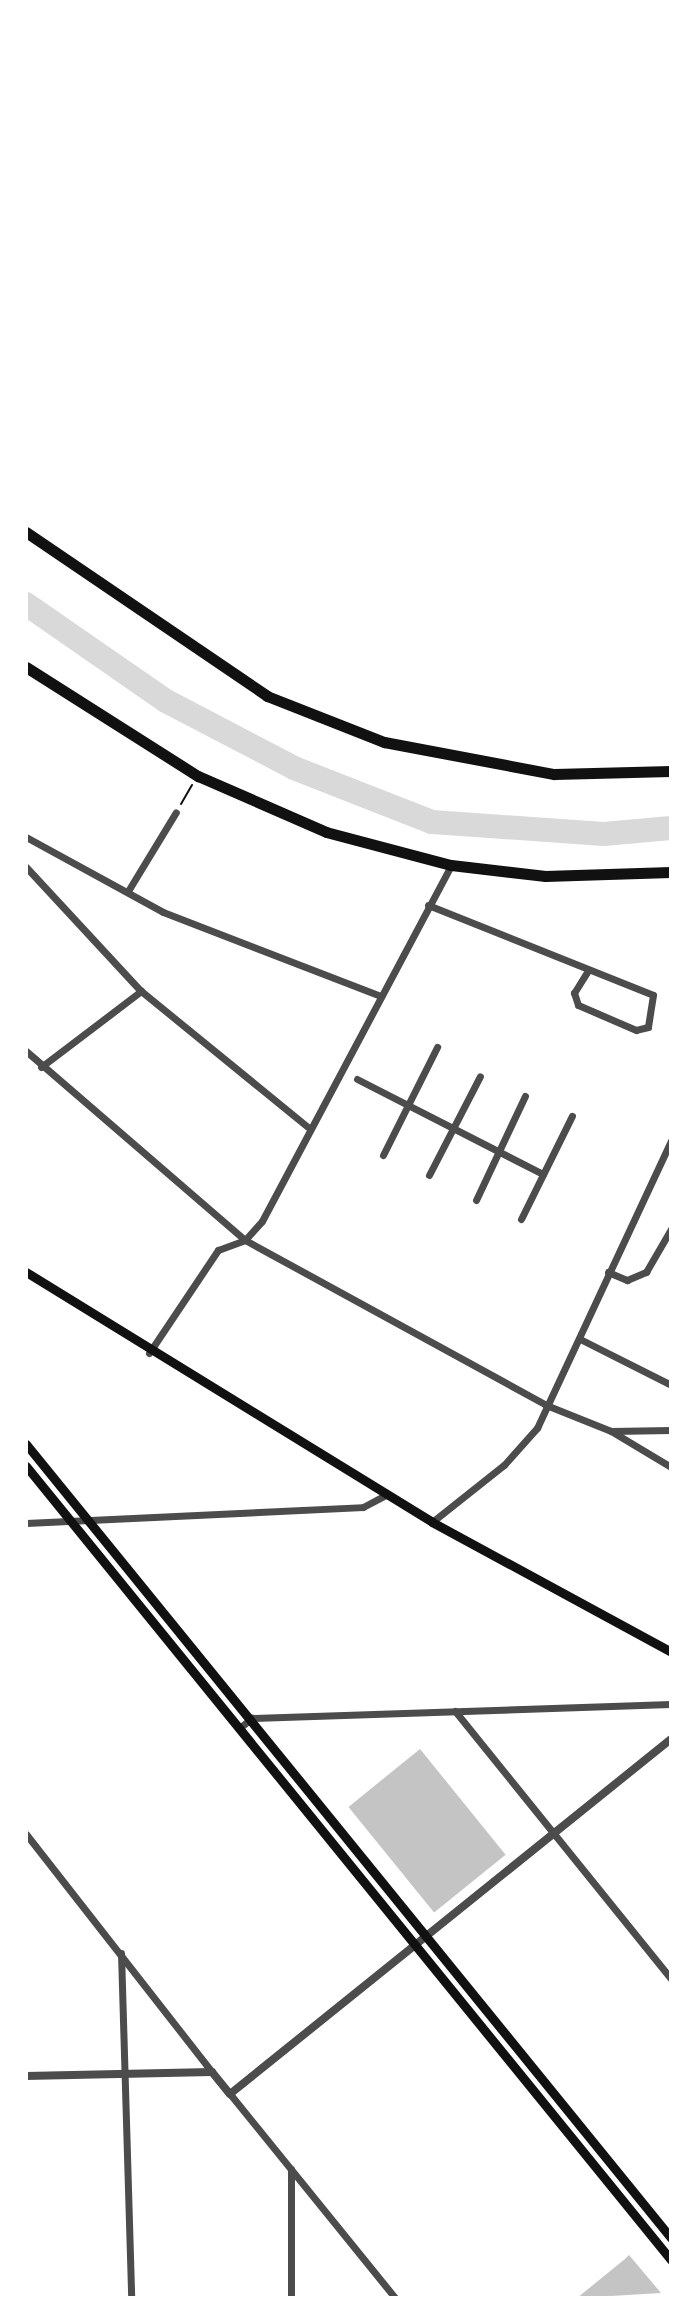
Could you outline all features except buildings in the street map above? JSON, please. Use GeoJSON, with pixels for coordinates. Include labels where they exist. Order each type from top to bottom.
{"type":"FeatureCollection","features":[{"type":"Feature","properties":{"kind":"highway"},"geometry":{"type":"LineString","coordinates":[[26,532],[267,696],[384,742],[554,774],[671,771]]}},
{"type":"Feature","properties":{"kind":"highway"},"geometry":{"type":"LineString","coordinates":[[26,667],[198,776],[326,832],[451,865],[545,876],[671,872]]}},
{"type":"Feature","properties":{"kind":"main road"},"geometry":{"type":"LineString","coordinates":[[26,1272],[149,1353],[386,1495],[671,1652]]}},
{"type":"Feature","properties":{"kind":"main road"},"geometry":{"type":"LineString","coordinates":[[26,1444],[430,1935],[671,2238]]}},
{"type":"Feature","properties":{"kind":"main road"},"geometry":{"type":"LineString","coordinates":[[26,1466],[242,1726],[671,2260]]}},
{"type":"Feature","properties":{"kind":"street"},"geometry":{"type":"LineString","coordinates":[[128,891],[176,812]]}},
{"type":"Feature","properties":{"kind":"street"},"geometry":{"type":"LineString","coordinates":[[26,837],[223,938],[381,996]]}},
{"type":"Feature","properties":{"kind":"street"},"geometry":{"type":"LineString","coordinates":[[149,1353],[218,1250],[245,1240],[262,1221],[308,1127],[451,865]]}},
{"type":"Feature","properties":{"kind":"street"},"geometry":{"type":"LineString","coordinates":[[26,867],[141,991],[308,1127]]}},
{"type":"Feature","properties":{"kind":"street"},"geometry":{"type":"LineString","coordinates":[[428,905],[653,995],[648,1027],[636,1030],[578,1005],[574,993],[588,971]]}},
{"type":"Feature","properties":{"kind":"street"},"geometry":{"type":"LineString","coordinates":[[41,1067],[141,991]]}},
{"type":"Feature","properties":{"kind":"street"},"geometry":{"type":"LineString","coordinates":[[383,1155],[437,1047]]}},
{"type":"Feature","properties":{"kind":"street"},"geometry":{"type":"LineString","coordinates":[[26,1051],[245,1240],[546,1405],[611,1431],[671,1467]]}},
{"type":"Feature","properties":{"kind":"street"},"geometry":{"type":"LineString","coordinates":[[339,1070],[543,1174]]}},
{"type":"Feature","properties":{"kind":"street"},"geometry":{"type":"LineString","coordinates":[[429,1175],[480,1076]]}},
{"type":"Feature","properties":{"kind":"street"},"geometry":{"type":"LineString","coordinates":[[476,1200],[525,1096]]}},
{"type":"Feature","properties":{"kind":"street"},"geometry":{"type":"LineString","coordinates":[[521,1219],[572,1116]]}},
{"type":"Feature","properties":{"kind":"street"},"geometry":{"type":"LineString","coordinates":[[432,1522],[513,1456],[546,1405],[580,1339],[608,1272],[671,1141]]}},
{"type":"Feature","properties":{"kind":"street"},"geometry":{"type":"LineString","coordinates":[[608,1272],[627,1280],[646,1272],[671,1229]]}},
{"type":"Feature","properties":{"kind":"street"},"geometry":{"type":"LineString","coordinates":[[580,1339],[671,1385]]}},
{"type":"Feature","properties":{"kind":"street"},"geometry":{"type":"LineString","coordinates":[[611,1431],[671,1430]]}},
{"type":"Feature","properties":{"kind":"street"},"geometry":{"type":"LineString","coordinates":[[26,1523],[363,1507],[386,1495]]}},
{"type":"Feature","properties":{"kind":"street"},"geometry":{"type":"LineString","coordinates":[[242,1726],[252,1718],[671,1704]]}},
{"type":"Feature","properties":{"kind":"street"},"geometry":{"type":"LineString","coordinates":[[455,1711],[671,1979]]}},
{"type":"Feature","properties":{"kind":"street"},"geometry":{"type":"LineString","coordinates":[[230,2094],[671,1739]]}},
{"type":"Feature","properties":{"kind":"street"},"geometry":{"type":"LineString","coordinates":[[26,1834],[212,2072],[395,2298]]}},
{"type":"Feature","properties":{"kind":"street"},"geometry":{"type":"LineString","coordinates":[[121,1953],[131,2298]]}},
{"type":"Feature","properties":{"kind":"street"},"geometry":{"type":"LineString","coordinates":[[26,2076],[212,2072]]}},
{"type":"Feature","properties":{"kind":"street"},"geometry":{"type":"LineString","coordinates":[[291,2169],[291,2298]]}},
{"type":"Feature","properties":{"kind":"path"},"geometry":{"type":"LineString","coordinates":[[176,812],[198,776]]}},
{"type":"Feature","properties":{"kind":"waterway"},"geometry":{"type":"LineString","coordinates":[[26,604],[166,701],[294,768],[432,822],[604,834],[671,828]]}}]}
